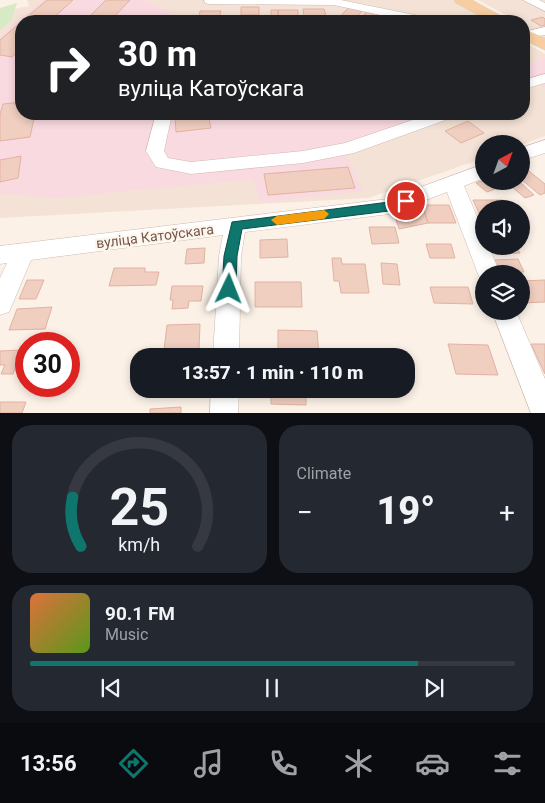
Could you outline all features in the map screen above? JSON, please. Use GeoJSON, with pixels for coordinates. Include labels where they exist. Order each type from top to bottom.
{"type":"FeatureCollection","features":[{"type":"Feature","properties":{"kind":"main road"},"geometry":{"type":"LineString","coordinates":[[461,0],[485,15]]}},
{"type":"Feature","properties":{"kind":"main road"},"geometry":{"type":"LineString","coordinates":[[530,38],[545,45]]}},
{"type":"Feature","properties":{"kind":"street"},"geometry":{"type":"LineString","coordinates":[[529,0],[545,7]]}},
{"type":"Feature","properties":{"kind":"street"},"geometry":{"type":"LineString","coordinates":[[210,1],[334,2],[396,15]]}},
{"type":"Feature","properties":{"kind":"street"},"geometry":{"type":"LineString","coordinates":[[530,34],[545,31]]}},
{"type":"Feature","properties":{"kind":"street"},"geometry":{"type":"LineString","coordinates":[[530,74],[544,78]]}},
{"type":"Feature","properties":{"kind":"street"},"geometry":{"type":"LineString","coordinates":[[530,83],[544,78]]}},
{"type":"Feature","properties":{"kind":"street"},"geometry":{"type":"LineString","coordinates":[[163,120],[155,151],[162,163],[191,168],[303,157],[348,149],[428,120]]}},
{"type":"Feature","properties":{"kind":"street"},"geometry":{"type":"LineString","coordinates":[[530,152],[545,146]]}},
{"type":"Feature","properties":{"kind":"street","name":"вуліца Катоўскага"},"geometry":{"type":"LineString","coordinates":[[0,255],[389,206],[475,175]]}},
{"type":"Feature","properties":{"kind":"street"},"geometry":{"type":"LineString","coordinates":[[454,184],[486,265]]}},
{"type":"Feature","properties":{"kind":"street"},"geometry":{"type":"LineString","coordinates":[[226,348],[230,256],[236,225]]}},
{"type":"Feature","properties":{"kind":"street"},"geometry":{"type":"LineString","coordinates":[[0,304],[23,253]]}},
{"type":"Feature","properties":{"kind":"street"},"geometry":{"type":"LineString","coordinates":[[508,320],[545,413]]}},
{"type":"Feature","properties":{"kind":"street"},"geometry":{"type":"LineString","coordinates":[[224,413],[225,398]]}},
{"type":"Feature","properties":{"kind":"shaded area"},"geometry":{"type":"Polygon","coordinates":[[[27,0],[452,0],[478,15],[15,15],[15,120],[530,120],[530,45],[545,54],[545,136],[530,142],[530,135],[475,135],[475,161],[368,198],[0,218],[0,12],[29,6],[27,0]]]}},
{"type":"Feature","properties":{"kind":"shaded area"},"geometry":{"type":"Polygon","coordinates":[[[44,0],[144,0],[176,15],[26,15],[44,0]]]}},
{"type":"Feature","properties":{"kind":"shaded area"},"geometry":{"type":"Polygon","coordinates":[[[478,0],[545,0],[545,37],[530,28],[530,15],[506,15],[478,0]]]}},
{"type":"Feature","properties":{"kind":"shaded area"},"geometry":{"type":"Polygon","coordinates":[[[15,24],[15,120],[439,120],[346,154],[363,191],[261,202],[252,179],[54,198],[13,193],[0,194],[0,37],[15,24]]]}},
{"type":"Feature","properties":{"kind":"shaded area"},"geometry":{"type":"Polygon","coordinates":[[[545,57],[545,87],[530,86],[530,63],[545,57]]]}},
{"type":"Feature","properties":{"kind":"green space"},"geometry":{"type":"Polygon","coordinates":[[[17,3],[11,21],[0,30],[0,8],[17,3]]]}},
{"type":"Feature","properties":{"kind":"building"},"geometry":{"type":"Polygon","coordinates":[[[47,0],[73,0],[57,15],[29,15],[47,0]]]}},
{"type":"Feature","properties":{"kind":"building"},"geometry":{"type":"Polygon","coordinates":[[[106,0],[130,0],[116,15],[91,15],[106,0]]]}},
{"type":"Feature","properties":{"kind":"building"},"geometry":{"type":"Polygon","coordinates":[[[241,7],[259,7],[259,15],[241,15],[241,7]]]}},
{"type":"Feature","properties":{"kind":"building"},"geometry":{"type":"Polygon","coordinates":[[[348,8],[362,11],[358,15],[342,15],[348,8]]]}},
{"type":"Feature","properties":{"kind":"building"},"geometry":{"type":"Polygon","coordinates":[[[303,9],[324,9],[326,15],[304,15],[303,9]]]}},
{"type":"Feature","properties":{"kind":"building"},"geometry":{"type":"Polygon","coordinates":[[[271,10],[278,10],[278,15],[271,15],[271,10]]]}},
{"type":"Feature","properties":{"kind":"building"},"geometry":{"type":"Polygon","coordinates":[[[278,10],[298,10],[298,15],[278,15],[278,10]]]}},
{"type":"Feature","properties":{"kind":"building"},"geometry":{"type":"Polygon","coordinates":[[[200,11],[221,11],[220,15],[200,15],[200,11]]]}},
{"type":"Feature","properties":{"kind":"building"},"geometry":{"type":"Polygon","coordinates":[[[367,11],[375,13],[374,15],[364,15],[367,11]]]}},
{"type":"Feature","properties":{"kind":"building"},"geometry":{"type":"Polygon","coordinates":[[[543,17],[545,25],[541,26],[531,20],[543,17]]]}},
{"type":"Feature","properties":{"kind":"building"},"geometry":{"type":"Polygon","coordinates":[[[15,27],[15,54],[12,57],[0,55],[0,40],[15,27]]]}},
{"type":"Feature","properties":{"kind":"building"},"geometry":{"type":"Polygon","coordinates":[[[15,103],[15,120],[34,120],[30,137],[0,141],[0,114],[3,104],[15,103]]]}},
{"type":"Feature","properties":{"kind":"building"},"geometry":{"type":"Polygon","coordinates":[[[175,120],[209,120],[211,128],[176,132],[175,120]]]}},
{"type":"Feature","properties":{"kind":"building"},"geometry":{"type":"Polygon","coordinates":[[[468,121],[484,133],[475,135],[475,137],[461,143],[445,131],[468,121]]]}},
{"type":"Feature","properties":{"kind":"building"},"geometry":{"type":"Polygon","coordinates":[[[21,156],[18,178],[0,182],[0,160],[21,156]]]}},
{"type":"Feature","properties":{"kind":"building"},"geometry":{"type":"Polygon","coordinates":[[[348,167],[355,188],[268,195],[264,174],[348,167]]]}},
{"type":"Feature","properties":{"kind":"building"},"geometry":{"type":"Polygon","coordinates":[[[530,172],[545,184],[545,193],[540,195],[530,187],[530,172]]]}},
{"type":"Feature","properties":{"kind":"building"},"geometry":{"type":"Polygon","coordinates":[[[516,190],[529,190],[534,195],[525,198],[516,190]]]}},
{"type":"Feature","properties":{"kind":"building"},"geometry":{"type":"Polygon","coordinates":[[[422,205],[449,205],[456,223],[428,223],[422,205]]]}},
{"type":"Feature","properties":{"kind":"building"},"geometry":{"type":"Polygon","coordinates":[[[423,208],[428,223],[399,229],[394,213],[423,208]]]}},
{"type":"Feature","properties":{"kind":"building"},"geometry":{"type":"Polygon","coordinates":[[[369,227],[395,227],[399,243],[372,244],[369,227]]]}},
{"type":"Feature","properties":{"kind":"building"},"geometry":{"type":"Polygon","coordinates":[[[287,239],[288,257],[260,258],[260,240],[287,239]]]}},
{"type":"Feature","properties":{"kind":"building"},"geometry":{"type":"Polygon","coordinates":[[[426,244],[451,244],[455,258],[430,258],[426,244]]]}},
{"type":"Feature","properties":{"kind":"building"},"geometry":{"type":"Polygon","coordinates":[[[205,248],[204,263],[185,264],[187,249],[205,248]]]}},
{"type":"Feature","properties":{"kind":"building"},"geometry":{"type":"Polygon","coordinates":[[[332,258],[341,258],[342,264],[365,264],[369,293],[341,293],[339,281],[334,281],[332,258]]]}},
{"type":"Feature","properties":{"kind":"building"},"geometry":{"type":"Polygon","coordinates":[[[518,259],[521,265],[495,265],[493,260],[518,259]]]}},
{"type":"Feature","properties":{"kind":"building"},"geometry":{"type":"Polygon","coordinates":[[[381,263],[397,264],[400,285],[383,284],[381,263]]]}},
{"type":"Feature","properties":{"kind":"building"},"geometry":{"type":"Polygon","coordinates":[[[114,268],[145,268],[145,272],[159,272],[156,285],[109,286],[114,268]]]}},
{"type":"Feature","properties":{"kind":"building"},"geometry":{"type":"Polygon","coordinates":[[[27,280],[44,280],[36,299],[19,299],[27,280]]]}},
{"type":"Feature","properties":{"kind":"building"},"geometry":{"type":"Polygon","coordinates":[[[545,280],[545,302],[530,303],[530,281],[545,280]]]}},
{"type":"Feature","properties":{"kind":"building"},"geometry":{"type":"Polygon","coordinates":[[[255,282],[301,282],[302,307],[255,307],[255,282]]]}},
{"type":"Feature","properties":{"kind":"building"},"geometry":{"type":"Polygon","coordinates":[[[172,286],[203,286],[201,301],[189,301],[188,308],[172,309],[173,300],[170,300],[172,286]]]}},
{"type":"Feature","properties":{"kind":"building"},"geometry":{"type":"Polygon","coordinates":[[[430,287],[468,287],[473,304],[434,303],[430,287]]]}},
{"type":"Feature","properties":{"kind":"building"},"geometry":{"type":"Polygon","coordinates":[[[52,307],[45,329],[9,330],[17,309],[52,307]]]}},
{"type":"Feature","properties":{"kind":"building"},"geometry":{"type":"Polygon","coordinates":[[[200,324],[199,348],[164,348],[167,325],[200,324]]]}},
{"type":"Feature","properties":{"kind":"building"},"geometry":{"type":"Polygon","coordinates":[[[278,330],[317,331],[318,348],[278,348],[278,330]]]}},
{"type":"Feature","properties":{"kind":"building"},"geometry":{"type":"Polygon","coordinates":[[[448,344],[488,345],[498,375],[456,374],[448,344]]]}},
{"type":"Feature","properties":{"kind":"building"},"geometry":{"type":"Polygon","coordinates":[[[531,344],[545,344],[545,374],[531,344]]]}},
{"type":"Feature","properties":{"kind":"building"},"geometry":{"type":"Polygon","coordinates":[[[15,350],[13,374],[1,374],[5,365],[0,365],[0,351],[15,350]]]}},
{"type":"Feature","properties":{"kind":"building"},"geometry":{"type":"Polygon","coordinates":[[[271,398],[306,398],[306,405],[271,404],[271,398]]]}},
{"type":"Feature","properties":{"kind":"building"},"geometry":{"type":"Polygon","coordinates":[[[0,402],[26,402],[22,413],[0,413],[0,402]]]}},
{"type":"Feature","properties":{"kind":"building"},"geometry":{"type":"Polygon","coordinates":[[[181,407],[181,413],[150,413],[150,409],[181,407]]]}},
{"type":"Feature","properties":{"kind":"slow traffic"},"geometry":{"type":"LineString","coordinates":[[277,220],[324,214]]}},
{"type":"Feature","properties":{"kind":"route"},"geometry":{"type":"LineString","coordinates":[[229,289],[230,256],[236,225],[389,206],[406,201]]}}]}
